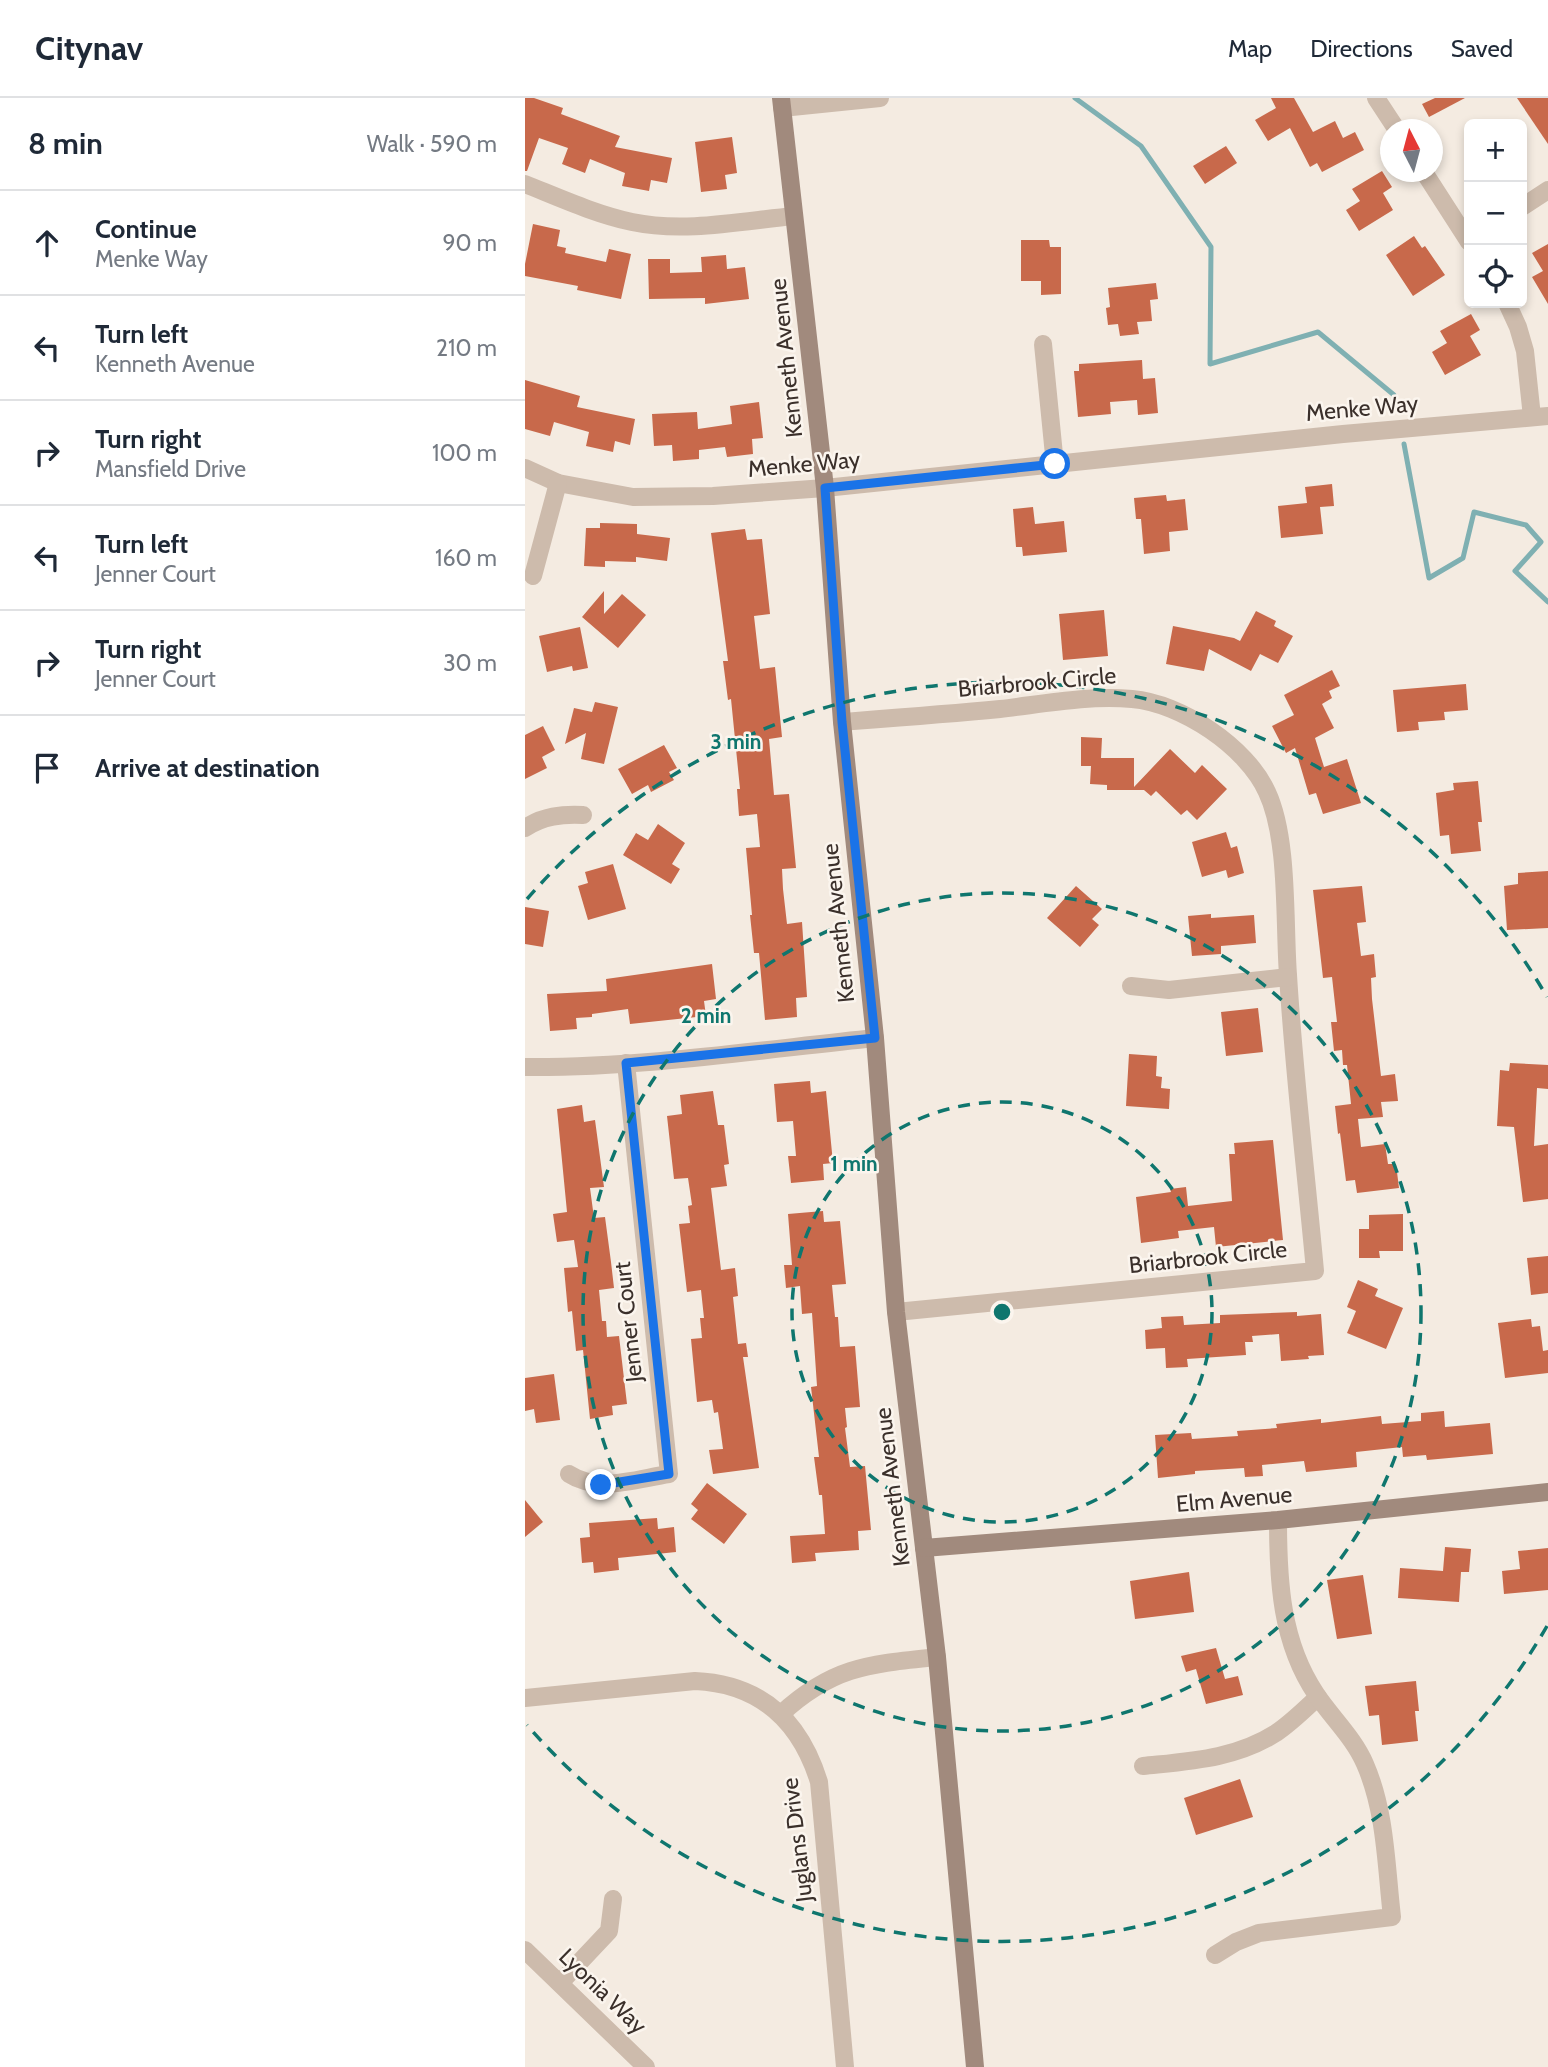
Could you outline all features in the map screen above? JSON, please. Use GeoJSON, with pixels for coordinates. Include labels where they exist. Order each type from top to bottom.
{"type":"FeatureCollection","features":[{"type":"Feature","properties":{"kind":"main road","name":"Kenneth Avenue"},"geometry":{"type":"LineString","coordinates":[[782,103],[825,488],[842,722],[875,1038],[896,1312],[937,1657],[975,2067]]}},
{"type":"Feature","properties":{"kind":"main road","name":"Elm Avenue"},"geometry":{"type":"LineString","coordinates":[[924,1548],[1279,1520],[1548,1492]]}},
{"type":"Feature","properties":{"kind":"street","name":"Kenneth Avenue"},"geometry":{"type":"LineString","coordinates":[[782,103],[880,98]]}},
{"type":"Feature","properties":{"kind":"street"},"geometry":{"type":"LineString","coordinates":[[1376,98],[1390,119]]}},
{"type":"Feature","properties":{"kind":"street"},"geometry":{"type":"LineString","coordinates":[[1430,182],[1464,234]]}},
{"type":"Feature","properties":{"kind":"street"},"geometry":{"type":"LineString","coordinates":[[525,184],[605,215],[634,222],[692,225],[794,216]]}},
{"type":"Feature","properties":{"kind":"street"},"geometry":{"type":"LineString","coordinates":[[1527,204],[1548,190]]}},
{"type":"Feature","properties":{"kind":"street"},"geometry":{"type":"LineString","coordinates":[[1509,308],[1525,351],[1540,417]]}},
{"type":"Feature","properties":{"kind":"street"},"geometry":{"type":"LineString","coordinates":[[1043,344],[1055,464]]}},
{"type":"Feature","properties":{"kind":"street","name":"Menke Way"},"geometry":{"type":"LineString","coordinates":[[525,468],[558,483],[633,497],[671,498],[825,488],[1343,434],[1540,417]]}},
{"type":"Feature","properties":{"kind":"street"},"geometry":{"type":"LineString","coordinates":[[533,576],[558,483]]}},
{"type":"Feature","properties":{"kind":"street","name":"Briarbrook Circle"},"geometry":{"type":"LineString","coordinates":[[842,722],[1087,699],[1134,699],[1157,705],[1200,724],[1235,748],[1253,767],[1268,793],[1280,838],[1288,977],[1315,1271],[896,1312]]}},
{"type":"Feature","properties":{"kind":"street"},"geometry":{"type":"LineString","coordinates":[[525,828],[556,816],[583,815]]}},
{"type":"Feature","properties":{"kind":"street"},"geometry":{"type":"LineString","coordinates":[[1131,986],[1169,990],[1288,977]]}},
{"type":"Feature","properties":{"kind":"street"},"geometry":{"type":"LineString","coordinates":[[525,1067],[565,1068],[626,1063],[875,1038]]}},
{"type":"Feature","properties":{"kind":"street","name":"Jenner Court"},"geometry":{"type":"LineString","coordinates":[[569,1474],[579,1480],[601,1485],[669,1474],[626,1063]]}},
{"type":"Feature","properties":{"kind":"street"},"geometry":{"type":"LineString","coordinates":[[1215,1955],[1235,1942],[1259,1933],[1392,1917],[1379,1809],[1373,1784],[1349,1735],[1318,1697],[1293,1651],[1286,1626],[1279,1564],[1279,1520]]}},
{"type":"Feature","properties":{"kind":"street"},"geometry":{"type":"LineString","coordinates":[[781,1714],[801,1696],[844,1672],[877,1664],[937,1657]]}},
{"type":"Feature","properties":{"kind":"street","name":"Juglans Drive"},"geometry":{"type":"LineString","coordinates":[[525,1698],[708,1681],[747,1692],[781,1714],[805,1745],[819,1782],[845,2067]]}},
{"type":"Feature","properties":{"kind":"street"},"geometry":{"type":"LineString","coordinates":[[1143,1766],[1210,1759],[1238,1752],[1275,1733],[1318,1697]]}},
{"type":"Feature","properties":{"kind":"street"},"geometry":{"type":"LineString","coordinates":[[560,1983],[609,1931],[613,1899]]}},
{"type":"Feature","properties":{"kind":"street","name":"Lyonia Way"},"geometry":{"type":"LineString","coordinates":[[525,1950],[646,2067]]}},
{"type":"Feature","properties":{"kind":"building"},"geometry":{"type":"Polygon","coordinates":[[[525,98],[534,98],[563,108],[561,114],[620,136],[615,147],[672,158],[667,183],[651,180],[649,191],[622,186],[625,173],[590,159],[585,173],[562,164],[568,148],[539,138],[525,171],[525,98]]]}},
{"type":"Feature","properties":{"kind":"building"},"geometry":{"type":"Polygon","coordinates":[[[1271,98],[1294,98],[1313,132],[1335,121],[1343,138],[1355,132],[1364,150],[1322,172],[1317,163],[1310,167],[1290,128],[1268,141],[1255,120],[1276,108],[1271,98]]]}},
{"type":"Feature","properties":{"kind":"building"},"geometry":{"type":"Polygon","coordinates":[[[1435,98],[1465,98],[1429,117],[1422,104],[1435,98]]]}},
{"type":"Feature","properties":{"kind":"building"},"geometry":{"type":"Polygon","coordinates":[[[1517,98],[1548,98],[1548,144],[1517,98]]]}},
{"type":"Feature","properties":{"kind":"building"},"geometry":{"type":"Polygon","coordinates":[[[732,137],[737,173],[725,175],[727,189],[701,192],[695,142],[732,137]]]}},
{"type":"Feature","properties":{"kind":"building"},"geometry":{"type":"Polygon","coordinates":[[[1226,146],[1237,163],[1205,184],[1193,166],[1226,146]]]}},
{"type":"Feature","properties":{"kind":"building"},"geometry":{"type":"Polygon","coordinates":[[[1380,172],[1380,182],[1389,182],[1392,187],[1383,193],[1393,210],[1359,231],[1346,210],[1360,201],[1352,189],[1380,172]]]}},
{"type":"Feature","properties":{"kind":"building"},"geometry":{"type":"Polygon","coordinates":[[[533,224],[560,230],[557,246],[566,248],[565,253],[606,262],[609,249],[631,254],[621,299],[577,290],[578,286],[525,276],[533,224]]]}},
{"type":"Feature","properties":{"kind":"building"},"geometry":{"type":"Polygon","coordinates":[[[1414,236],[1422,248],[1425,246],[1445,275],[1413,296],[1386,255],[1414,236]]]}},
{"type":"Feature","properties":{"kind":"building"},"geometry":{"type":"Polygon","coordinates":[[[1021,240],[1049,240],[1050,247],[1061,247],[1061,294],[1041,295],[1041,281],[1021,281],[1021,240]]]}},
{"type":"Feature","properties":{"kind":"building"},"geometry":{"type":"Polygon","coordinates":[[[1548,244],[1548,304],[1532,277],[1543,271],[1532,253],[1548,244]]]}},
{"type":"Feature","properties":{"kind":"building"},"geometry":{"type":"Polygon","coordinates":[[[726,255],[727,269],[745,267],[749,299],[705,304],[705,298],[649,299],[648,259],[670,259],[670,273],[702,272],[701,257],[726,255]]]}},
{"type":"Feature","properties":{"kind":"building"},"geometry":{"type":"Polygon","coordinates":[[[1156,283],[1158,299],[1150,300],[1152,321],[1137,322],[1139,334],[1120,336],[1118,324],[1108,325],[1108,288],[1156,283]]]}},
{"type":"Feature","properties":{"kind":"building"},"geometry":{"type":"Polygon","coordinates":[[[1471,314],[1480,330],[1470,336],[1481,355],[1445,375],[1432,352],[1447,343],[1440,331],[1471,314]]]}},
{"type":"Feature","properties":{"kind":"building"},"geometry":{"type":"Polygon","coordinates":[[[1142,360],[1143,379],[1155,378],[1158,413],[1138,415],[1137,400],[1110,402],[1111,414],[1078,417],[1074,371],[1079,371],[1079,364],[1142,360]]]}},
{"type":"Feature","properties":{"kind":"building"},"geometry":{"type":"Polygon","coordinates":[[[525,380],[580,396],[577,407],[635,419],[630,445],[615,441],[613,452],[586,446],[589,432],[554,422],[550,436],[525,429],[525,380]]]}},
{"type":"Feature","properties":{"kind":"building"},"geometry":{"type":"Polygon","coordinates":[[[759,402],[763,438],[752,439],[753,454],[727,457],[725,447],[699,450],[699,459],[673,461],[672,445],[654,446],[652,414],[697,412],[698,429],[732,424],[730,406],[759,402]]]}},
{"type":"Feature","properties":{"kind":"building"},"geometry":{"type":"Polygon","coordinates":[[[1332,484],[1334,506],[1320,507],[1323,534],[1281,538],[1278,506],[1307,503],[1305,487],[1332,484]]]}},
{"type":"Feature","properties":{"kind":"building"},"geometry":{"type":"Polygon","coordinates":[[[1166,495],[1167,501],[1185,499],[1188,530],[1169,532],[1170,551],[1144,554],[1141,519],[1136,519],[1134,498],[1166,495]]]}},
{"type":"Feature","properties":{"kind":"building"},"geometry":{"type":"Polygon","coordinates":[[[1033,507],[1035,524],[1064,521],[1067,552],[1023,556],[1022,547],[1016,547],[1013,509],[1033,507]]]}},
{"type":"Feature","properties":{"kind":"building"},"geometry":{"type":"Polygon","coordinates":[[[600,523],[637,524],[637,534],[670,538],[667,561],[636,557],[636,562],[605,561],[605,567],[584,566],[586,528],[600,528],[600,523]]]}},
{"type":"Feature","properties":{"kind":"building"},"geometry":{"type":"Polygon","coordinates":[[[745,529],[747,540],[762,539],[770,614],[754,616],[760,669],[775,667],[782,737],[769,739],[774,795],[789,794],[796,868],[782,869],[783,889],[787,924],[802,922],[807,997],[796,998],[797,1017],[765,1020],[759,953],[754,953],[746,848],[760,847],[757,814],[739,816],[737,789],[740,789],[731,699],[728,700],[723,661],[728,661],[711,533],[745,529]]]}},
{"type":"Feature","properties":{"kind":"building"},"geometry":{"type":"Polygon","coordinates":[[[604,591],[604,614],[622,594],[646,615],[618,648],[582,617],[604,591]]]}},
{"type":"Feature","properties":{"kind":"building"},"geometry":{"type":"Polygon","coordinates":[[[1104,610],[1108,656],[1063,660],[1059,614],[1104,610]]]}},
{"type":"Feature","properties":{"kind":"building"},"geometry":{"type":"Polygon","coordinates":[[[1256,611],[1276,621],[1274,626],[1293,636],[1278,663],[1260,654],[1251,671],[1209,649],[1204,671],[1166,664],[1173,626],[1240,641],[1256,611]]]}},
{"type":"Feature","properties":{"kind":"building"},"geometry":{"type":"Polygon","coordinates":[[[580,627],[588,668],[573,671],[572,666],[547,672],[539,636],[580,627]]]}},
{"type":"Feature","properties":{"kind":"building"},"geometry":{"type":"Polygon","coordinates":[[[1332,670],[1340,686],[1329,691],[1332,698],[1322,704],[1334,728],[1315,738],[1324,767],[1347,759],[1361,803],[1323,814],[1316,793],[1309,795],[1295,748],[1286,753],[1272,726],[1294,715],[1284,695],[1332,670]]]}},
{"type":"Feature","properties":{"kind":"building"},"geometry":{"type":"Polygon","coordinates":[[[1466,684],[1468,710],[1444,712],[1445,720],[1418,722],[1419,730],[1397,732],[1393,690],[1466,684]]]}},
{"type":"Feature","properties":{"kind":"building"},"geometry":{"type":"Polygon","coordinates":[[[595,702],[618,707],[604,764],[581,759],[586,733],[565,744],[574,708],[592,712],[595,702]]]}},
{"type":"Feature","properties":{"kind":"building"},"geometry":{"type":"Polygon","coordinates":[[[543,726],[555,750],[542,757],[547,768],[525,779],[525,735],[543,726]]]}},
{"type":"Feature","properties":{"kind":"building"},"geometry":{"type":"Polygon","coordinates":[[[1081,737],[1102,738],[1101,758],[1134,758],[1134,787],[1170,749],[1195,773],[1202,765],[1227,789],[1197,820],[1187,810],[1181,815],[1156,791],[1151,796],[1144,790],[1107,790],[1107,785],[1090,784],[1091,766],[1081,766],[1081,737]]]}},
{"type":"Feature","properties":{"kind":"building"},"geometry":{"type":"Polygon","coordinates":[[[664,745],[677,768],[669,772],[674,780],[651,792],[648,785],[632,794],[618,769],[664,745]]]}},
{"type":"Feature","properties":{"kind":"building"},"geometry":{"type":"Polygon","coordinates":[[[1478,781],[1482,822],[1478,822],[1481,851],[1451,854],[1449,835],[1440,836],[1436,793],[1454,790],[1453,783],[1478,781]]]}},
{"type":"Feature","properties":{"kind":"building"},"geometry":{"type":"Polygon","coordinates":[[[658,824],[685,843],[672,864],[680,869],[671,884],[623,855],[636,833],[648,840],[658,824]]]}},
{"type":"Feature","properties":{"kind":"building"},"geometry":{"type":"Polygon","coordinates":[[[1226,832],[1231,848],[1237,846],[1244,873],[1228,878],[1226,870],[1202,877],[1192,842],[1226,832]]]}},
{"type":"Feature","properties":{"kind":"building"},"geometry":{"type":"Polygon","coordinates":[[[613,864],[626,909],[588,920],[578,886],[588,883],[585,872],[613,864]]]}},
{"type":"Feature","properties":{"kind":"building"},"geometry":{"type":"Polygon","coordinates":[[[1548,871],[1548,928],[1507,930],[1504,886],[1518,884],[1518,873],[1548,871]]]}},
{"type":"Feature","properties":{"kind":"building"},"geometry":{"type":"Polygon","coordinates":[[[1076,886],[1102,909],[1092,919],[1099,925],[1080,947],[1047,918],[1076,886]]]}},
{"type":"Feature","properties":{"kind":"building"},"geometry":{"type":"Polygon","coordinates":[[[1362,886],[1366,922],[1357,923],[1361,956],[1374,954],[1376,977],[1371,978],[1372,999],[1381,1076],[1395,1074],[1398,1101],[1381,1102],[1383,1117],[1358,1119],[1361,1147],[1385,1144],[1388,1164],[1396,1164],[1399,1188],[1357,1193],[1355,1180],[1346,1181],[1340,1133],[1338,1134],[1335,1106],[1351,1104],[1347,1065],[1343,1065],[1342,1050],[1334,1051],[1331,1022],[1337,1022],[1332,977],[1323,978],[1313,890],[1362,886]]]}},
{"type":"Feature","properties":{"kind":"building"},"geometry":{"type":"Polygon","coordinates":[[[525,907],[549,911],[543,947],[525,944],[525,907]]]}},
{"type":"Feature","properties":{"kind":"building"},"geometry":{"type":"Polygon","coordinates":[[[1211,914],[1211,918],[1254,915],[1256,943],[1221,946],[1221,954],[1192,956],[1188,916],[1211,914]]]}},
{"type":"Feature","properties":{"kind":"building"},"geometry":{"type":"Polygon","coordinates":[[[712,964],[716,999],[704,1001],[706,1016],[630,1024],[628,1009],[576,1018],[577,1029],[550,1031],[547,994],[607,991],[606,979],[712,964]]]}},
{"type":"Feature","properties":{"kind":"building"},"geometry":{"type":"Polygon","coordinates":[[[1258,1008],[1263,1052],[1226,1056],[1221,1012],[1258,1008]]]}},
{"type":"Feature","properties":{"kind":"building"},"geometry":{"type":"Polygon","coordinates":[[[1129,1054],[1157,1056],[1156,1076],[1162,1077],[1161,1088],[1170,1089],[1169,1109],[1126,1106],[1129,1054]]]}},
{"type":"Feature","properties":{"kind":"building"},"geometry":{"type":"Polygon","coordinates":[[[1510,1063],[1548,1065],[1548,1089],[1537,1088],[1534,1146],[1548,1144],[1548,1199],[1523,1202],[1514,1127],[1497,1126],[1500,1070],[1509,1071],[1510,1063]]]}},
{"type":"Feature","properties":{"kind":"building"},"geometry":{"type":"Polygon","coordinates":[[[810,1081],[811,1093],[826,1091],[833,1163],[823,1164],[824,1180],[791,1183],[788,1156],[796,1156],[793,1121],[777,1122],[774,1084],[810,1081]]]}},
{"type":"Feature","properties":{"kind":"building"},"geometry":{"type":"Polygon","coordinates":[[[713,1091],[718,1125],[724,1125],[729,1164],[724,1165],[727,1186],[711,1188],[721,1270],[735,1268],[738,1296],[733,1297],[738,1344],[746,1343],[748,1357],[743,1357],[759,1468],[713,1474],[709,1450],[723,1449],[718,1412],[714,1413],[712,1400],[697,1402],[691,1339],[702,1338],[700,1318],[704,1318],[701,1290],[687,1292],[679,1224],[690,1223],[688,1206],[692,1205],[688,1178],[674,1179],[667,1116],[682,1114],[680,1095],[713,1091]]]}},
{"type":"Feature","properties":{"kind":"building"},"geometry":{"type":"Polygon","coordinates":[[[582,1105],[584,1122],[595,1120],[604,1187],[590,1188],[594,1218],[605,1217],[614,1288],[599,1290],[602,1321],[606,1321],[607,1337],[619,1336],[627,1404],[612,1406],[613,1415],[590,1419],[583,1350],[576,1351],[572,1311],[568,1312],[564,1268],[578,1267],[574,1240],[557,1242],[553,1214],[567,1212],[557,1109],[582,1105]]]}},
{"type":"Feature","properties":{"kind":"building"},"geometry":{"type":"Polygon","coordinates":[[[1273,1140],[1283,1240],[1216,1247],[1214,1227],[1178,1231],[1179,1238],[1141,1243],[1136,1197],[1186,1187],[1188,1206],[1232,1201],[1229,1154],[1235,1154],[1234,1143],[1273,1140]]]}},
{"type":"Feature","properties":{"kind":"building"},"geometry":{"type":"Polygon","coordinates":[[[823,1211],[824,1222],[840,1221],[846,1284],[832,1285],[835,1317],[838,1317],[840,1347],[855,1346],[860,1407],[845,1408],[845,1428],[850,1467],[865,1466],[871,1530],[858,1531],[859,1550],[815,1553],[816,1561],[792,1563],[790,1536],[825,1534],[822,1495],[819,1495],[814,1457],[819,1457],[811,1387],[817,1386],[812,1313],[802,1314],[800,1286],[786,1288],[784,1265],[792,1265],[788,1214],[823,1211]]]}},
{"type":"Feature","properties":{"kind":"building"},"geometry":{"type":"Polygon","coordinates":[[[1403,1214],[1403,1251],[1379,1251],[1380,1258],[1359,1258],[1359,1229],[1369,1229],[1369,1215],[1403,1214]]]}},
{"type":"Feature","properties":{"kind":"building"},"geometry":{"type":"Polygon","coordinates":[[[1548,1256],[1548,1293],[1531,1295],[1527,1258],[1548,1256]]]}},
{"type":"Feature","properties":{"kind":"building"},"geometry":{"type":"Polygon","coordinates":[[[1358,1280],[1378,1289],[1375,1296],[1403,1308],[1386,1349],[1347,1333],[1356,1311],[1347,1307],[1358,1280]]]}},
{"type":"Feature","properties":{"kind":"building"},"geometry":{"type":"Polygon","coordinates":[[[1297,1312],[1297,1316],[1321,1314],[1324,1355],[1281,1361],[1279,1334],[1252,1336],[1253,1342],[1245,1342],[1246,1355],[1187,1359],[1188,1367],[1166,1368],[1165,1348],[1146,1349],[1145,1330],[1162,1328],[1161,1317],[1183,1316],[1184,1325],[1220,1323],[1220,1315],[1297,1312]]]}},
{"type":"Feature","properties":{"kind":"building"},"geometry":{"type":"Polygon","coordinates":[[[1531,1319],[1532,1327],[1540,1326],[1543,1351],[1548,1350],[1548,1373],[1505,1378],[1498,1323],[1531,1319]]]}},
{"type":"Feature","properties":{"kind":"building"},"geometry":{"type":"Polygon","coordinates":[[[554,1374],[560,1420],[536,1423],[534,1409],[525,1411],[525,1378],[554,1374]]]}},
{"type":"Feature","properties":{"kind":"building"},"geometry":{"type":"Polygon","coordinates":[[[1444,1411],[1445,1427],[1490,1423],[1493,1454],[1427,1460],[1426,1455],[1403,1457],[1402,1447],[1356,1452],[1357,1467],[1306,1472],[1304,1461],[1262,1465],[1263,1476],[1245,1477],[1244,1468],[1195,1471],[1195,1474],[1158,1478],[1155,1435],[1191,1433],[1192,1439],[1238,1436],[1237,1431],[1277,1428],[1276,1424],[1321,1419],[1321,1423],[1381,1416],[1382,1424],[1421,1421],[1421,1413],[1444,1411]]]}},
{"type":"Feature","properties":{"kind":"building"},"geometry":{"type":"Polygon","coordinates":[[[707,1483],[747,1514],[724,1544],[691,1519],[698,1510],[691,1504],[707,1483]]]}},
{"type":"Feature","properties":{"kind":"building"},"geometry":{"type":"Polygon","coordinates":[[[525,1500],[543,1522],[525,1537],[525,1500]]]}},
{"type":"Feature","properties":{"kind":"building"},"geometry":{"type":"Polygon","coordinates":[[[657,1518],[658,1529],[674,1527],[676,1552],[618,1558],[619,1570],[594,1573],[593,1562],[582,1563],[580,1538],[590,1537],[589,1523],[657,1518]]]}},
{"type":"Feature","properties":{"kind":"building"},"geometry":{"type":"Polygon","coordinates":[[[1445,1547],[1471,1549],[1469,1572],[1461,1572],[1459,1602],[1398,1598],[1400,1568],[1443,1571],[1445,1547]]]}},
{"type":"Feature","properties":{"kind":"building"},"geometry":{"type":"Polygon","coordinates":[[[1548,1548],[1548,1590],[1504,1594],[1502,1571],[1520,1569],[1518,1551],[1548,1548]]]}},
{"type":"Feature","properties":{"kind":"building"},"geometry":{"type":"Polygon","coordinates":[[[1189,1572],[1194,1612],[1135,1619],[1130,1581],[1189,1572]]]}},
{"type":"Feature","properties":{"kind":"building"},"geometry":{"type":"Polygon","coordinates":[[[1363,1575],[1372,1634],[1337,1639],[1327,1580],[1363,1575]]]}},
{"type":"Feature","properties":{"kind":"building"},"geometry":{"type":"Polygon","coordinates":[[[1216,1648],[1225,1679],[1238,1676],[1243,1695],[1206,1704],[1196,1669],[1186,1672],[1181,1656],[1216,1648]]]}},
{"type":"Feature","properties":{"kind":"building"},"geometry":{"type":"Polygon","coordinates":[[[1416,1681],[1418,1741],[1382,1745],[1379,1715],[1369,1716],[1365,1686],[1416,1681]]]}},
{"type":"Feature","properties":{"kind":"building"},"geometry":{"type":"Polygon","coordinates":[[[1240,1779],[1253,1817],[1196,1835],[1184,1798],[1240,1779]]]}},
{"type":"Feature","properties":{"kind":"waterway"},"geometry":{"type":"LineString","coordinates":[[1075,98],[1141,146],[1211,247],[1210,364],[1318,332],[1394,395],[1397,410]]}},
{"type":"Feature","properties":{"kind":"waterway"},"geometry":{"type":"LineString","coordinates":[[1404,444],[1429,578],[1463,558],[1474,512],[1526,525],[1541,542],[1515,571],[1548,602]]}},
{"type":"Feature","properties":{"kind":"route"},"geometry":{"type":"LineString","coordinates":[[601,1485],[669,1474],[626,1063],[875,1038],[842,722],[825,488],[1055,464]]}}]}
